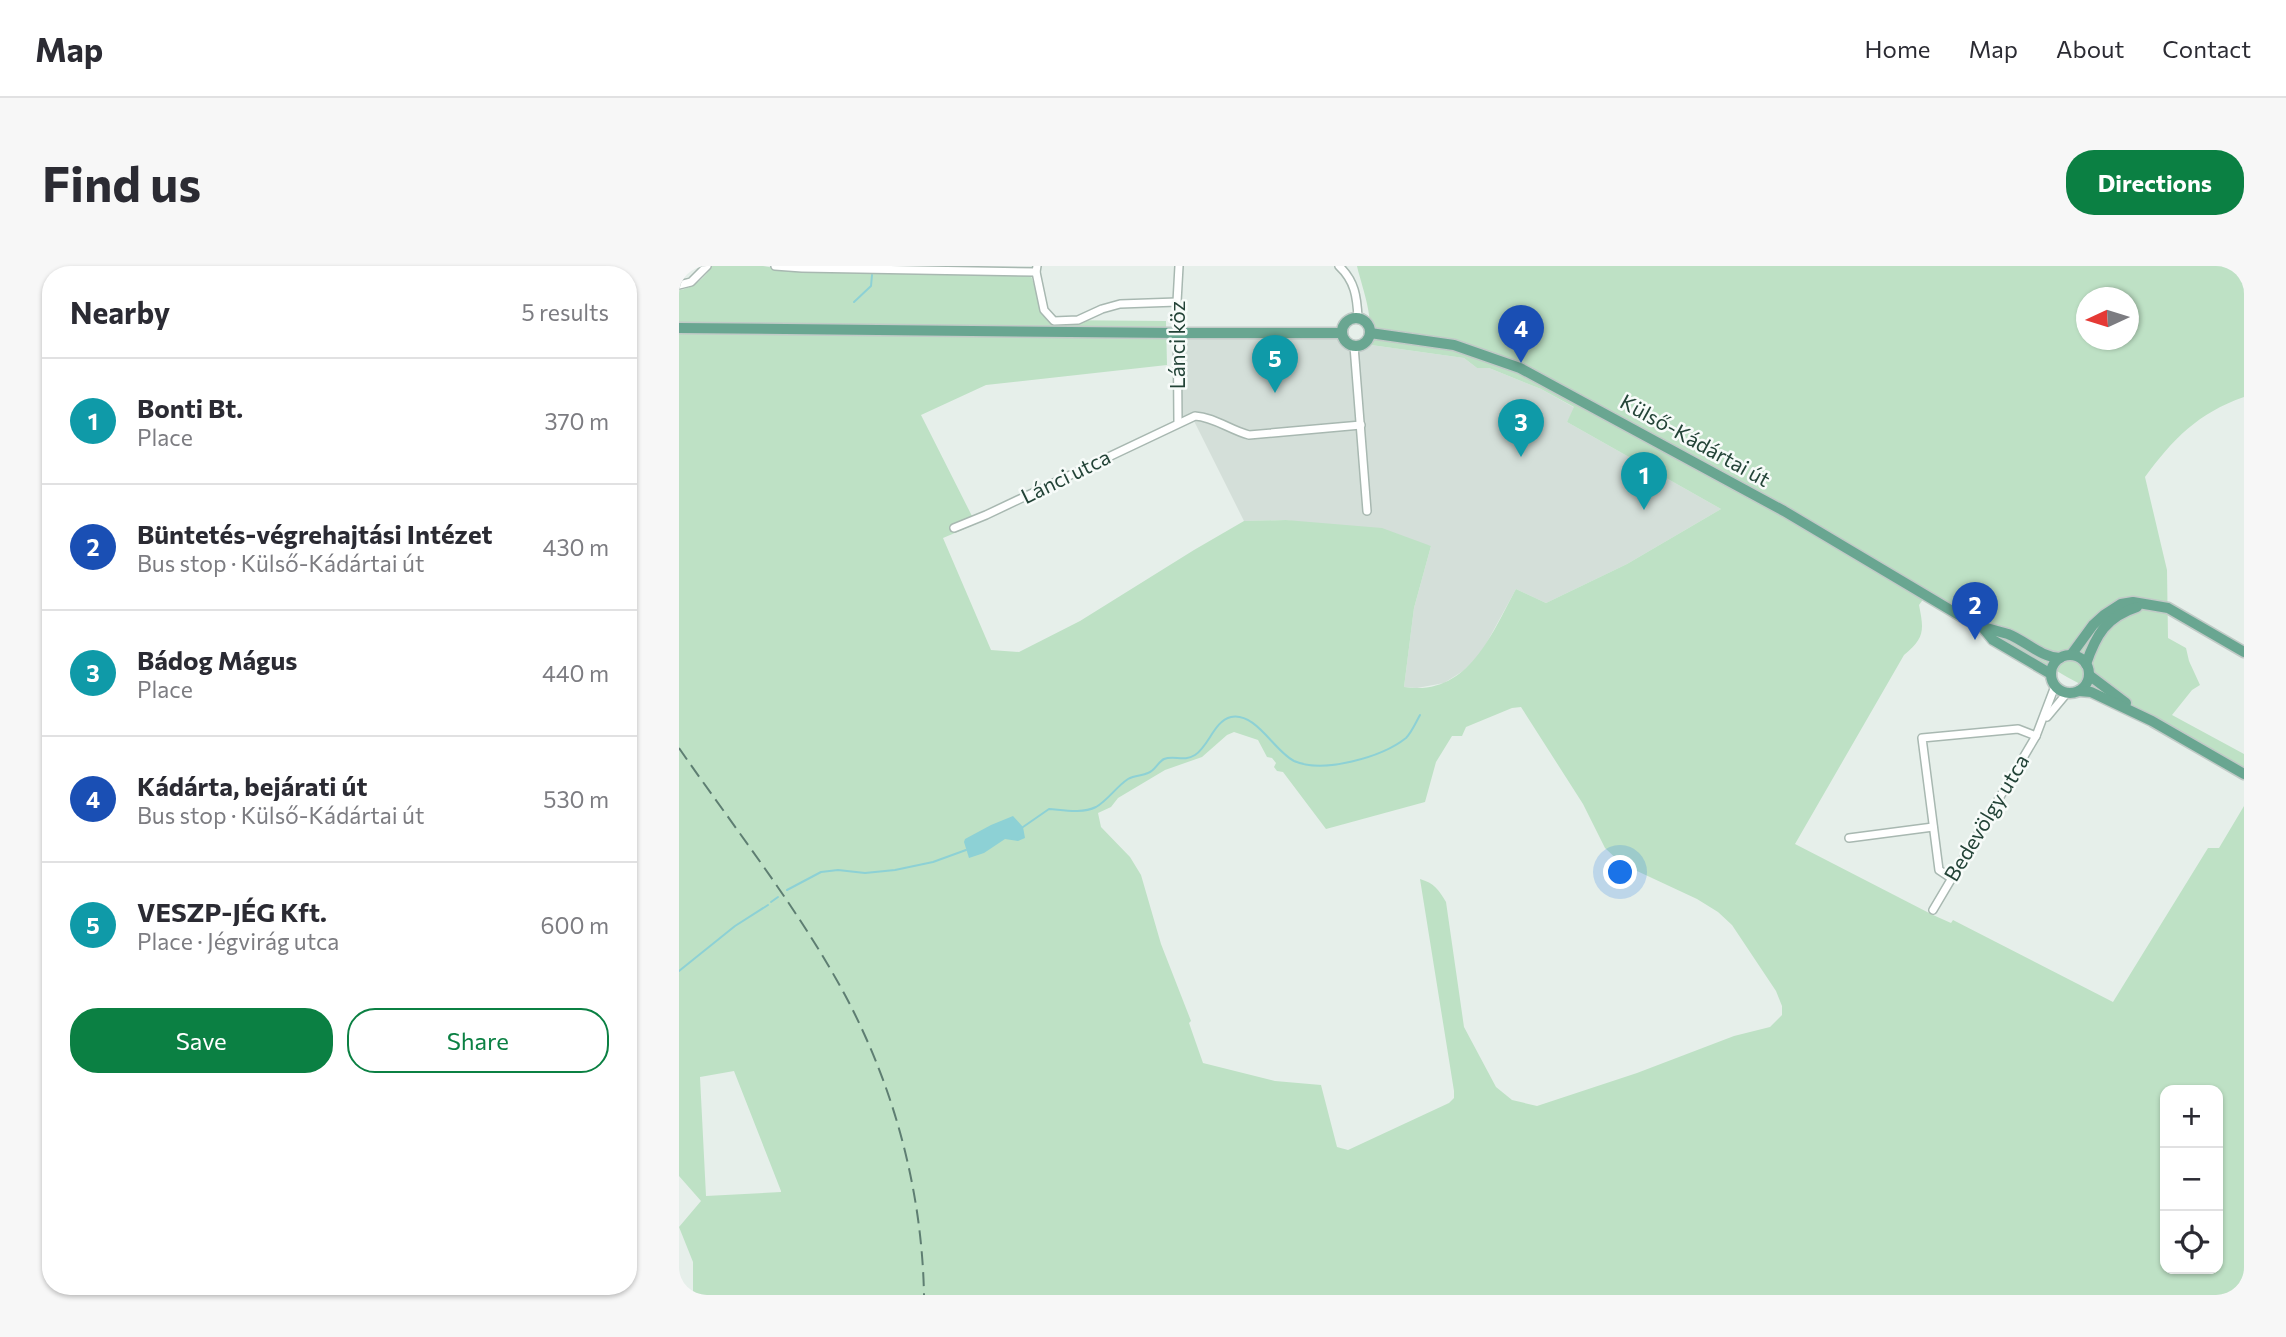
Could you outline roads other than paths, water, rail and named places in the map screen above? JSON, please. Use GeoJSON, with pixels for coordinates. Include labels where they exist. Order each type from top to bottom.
{"type":"FeatureCollection","features":[{"type":"Feature","properties":{"kind":"main road"},"geometry":{"type":"LineString","coordinates":[[1358,318],[1366,322],[1370,333],[1364,344],[1355,346],[1346,342],[1342,333],[1348,321],[1358,318]]}},
{"type":"Feature","properties":{"kind":"main road"},"geometry":{"type":"LineString","coordinates":[[679,328],[1342,333]]}},
{"type":"Feature","properties":{"kind":"main road","name":"Külső-Kádártai út"},"geometry":{"type":"LineString","coordinates":[[1370,333],[1454,345],[1520,368],[1784,512],[1983,629],[1993,640],[2051,674]]}},
{"type":"Feature","properties":{"kind":"main road"},"geometry":{"type":"LineString","coordinates":[[2244,652],[2168,608],[2133,602],[2121,604],[2103,615],[2066,657],[2053,665],[2051,674],[2055,686],[2067,693],[2091,692],[2153,721],[2244,774]]}},
{"type":"Feature","properties":{"kind":"main road"},"geometry":{"type":"LineString","coordinates":[[2079,691],[2086,684],[2087,669],[2099,633],[2112,619],[2145,604]]}},
{"type":"Feature","properties":{"kind":"main road","name":"Külső-Kádártai út"},"geometry":{"type":"LineString","coordinates":[[1983,629],[2009,635],[2047,656],[2066,657]]}},
{"type":"Feature","properties":{"kind":"main road"},"geometry":{"type":"LineString","coordinates":[[2066,657],[2077,657],[2087,669],[2153,721]]}},
{"type":"Feature","properties":{"kind":"street"},"geometry":{"type":"LineString","coordinates":[[679,285],[691,282],[707,266]]}},
{"type":"Feature","properties":{"kind":"street"},"geometry":{"type":"LineString","coordinates":[[775,266],[1036,269],[1044,310],[1054,321],[1078,320],[1120,303],[1177,302]]}},
{"type":"Feature","properties":{"kind":"street","name":"Lánci köz"},"geometry":{"type":"LineString","coordinates":[[1178,423],[1179,266]]}},
{"type":"Feature","properties":{"kind":"street"},"geometry":{"type":"LineString","coordinates":[[1339,266],[1354,286],[1358,318]]}},
{"type":"Feature","properties":{"kind":"street"},"geometry":{"type":"LineString","coordinates":[[1355,346],[1367,510]]}},
{"type":"Feature","properties":{"kind":"street"},"geometry":{"type":"LineString","coordinates":[[1178,423],[1195,416],[1204,417],[1249,435],[1361,425]]}},
{"type":"Feature","properties":{"kind":"street","name":"Lánci utca"},"geometry":{"type":"LineString","coordinates":[[954,527],[986,515],[1178,423]]}},
{"type":"Feature","properties":{"kind":"street","name":"Bedevölgy utca"},"geometry":{"type":"LineString","coordinates":[[1933,910],[2036,736],[2055,686]]}},
{"type":"Feature","properties":{"kind":"street","name":"Bedevölgy utca"},"geometry":{"type":"LineString","coordinates":[[2041,726],[2067,693]]}},
{"type":"Feature","properties":{"kind":"street"},"geometry":{"type":"LineString","coordinates":[[1951,878],[1938,870],[1922,738],[2018,729],[2036,736]]}},
{"type":"Feature","properties":{"kind":"street"},"geometry":{"type":"LineString","coordinates":[[1849,838],[1933,827]]}},
{"type":"Feature","properties":{"kind":"water"},"geometry":{"type":"Polygon","coordinates":[[[1013,816],[1023,827],[1025,838],[1018,841],[1005,839],[984,853],[969,858],[965,839],[1013,816]]]}},
{"type":"Feature","properties":{"kind":"waterway"},"geometry":{"type":"LineString","coordinates":[[854,302],[871,286],[872,275]]}},
{"type":"Feature","properties":{"kind":"waterway"},"geometry":{"type":"LineString","coordinates":[[1023,827],[1049,809],[1079,811],[1096,807],[1128,779],[1150,772],[1164,759],[1195,755],[1220,723],[1231,717],[1249,720],[1294,761],[1320,766],[1352,762],[1395,745],[1408,736],[1420,715]]}},
{"type":"Feature","properties":{"kind":"waterway"},"geometry":{"type":"LineString","coordinates":[[787,890],[821,872],[838,870],[865,873],[895,870],[933,862],[966,850]]}},
{"type":"Feature","properties":{"kind":"waterway"},"geometry":{"type":"LineString","coordinates":[[771,902],[778,897]]}},
{"type":"Feature","properties":{"kind":"waterway"},"geometry":{"type":"LineString","coordinates":[[679,971],[735,926],[768,905]]}},
{"type":"Feature","properties":{"kind":"railway"},"geometry":{"type":"LineString","coordinates":[[679,748],[807,931],[845,995],[862,1030],[891,1103],[911,1178],[918,1217],[924,1295]]}},
{"type":"Feature","properties":{"kind":"place","name":"Kádárta, bejárati út"},"geometry":{"type":"Point","coordinates":[1521,363]}},
{"type":"Feature","properties":{"kind":"place","name":"VESZP-JÉG Kft."},"geometry":{"type":"Point","coordinates":[1275,393]}},
{"type":"Feature","properties":{"kind":"place","name":"Bádog Mágus"},"geometry":{"type":"Point","coordinates":[1521,457]}},
{"type":"Feature","properties":{"kind":"place","name":"Bonti Bt."},"geometry":{"type":"Point","coordinates":[1644,510]}},
{"type":"Feature","properties":{"kind":"place","name":"Büntetés-végrehajtási Intézet"},"geometry":{"type":"Point","coordinates":[1975,640]}}]}
